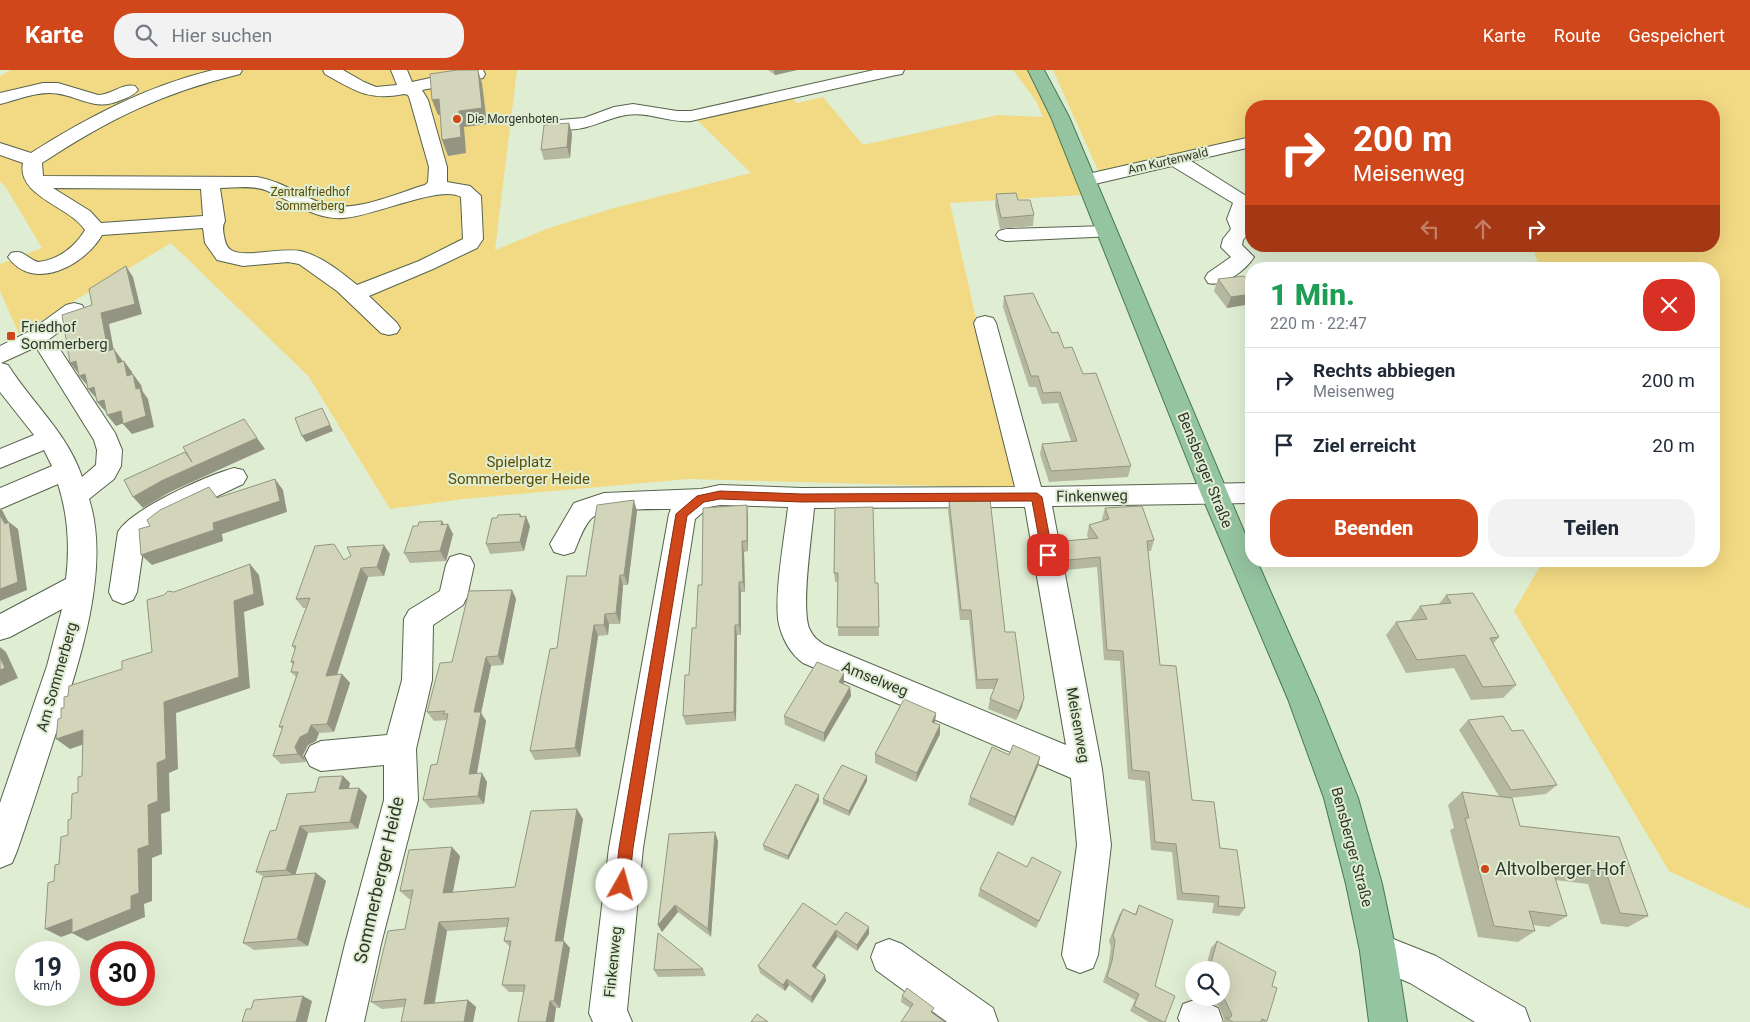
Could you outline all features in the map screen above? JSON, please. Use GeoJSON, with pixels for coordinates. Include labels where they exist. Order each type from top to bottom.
{"type":"FeatureCollection","features":[{"type":"Feature","properties":{"kind":"main road","name":"Bensberger Straße"},"geometry":{"type":"LineString","coordinates":[[1036,70],[1060,118],[1245,565]]}},
{"type":"Feature","properties":{"kind":"main road","name":"Bensberger Straße"},"geometry":{"type":"LineString","coordinates":[[1246,567],[1303,699],[1341,798],[1364,884],[1378,951],[1388,1022]]}},
{"type":"Feature","properties":{"kind":"street"},"geometry":{"type":"LineString","coordinates":[[18,257],[22,263],[36,268],[44,268],[61,263],[83,248],[91,240],[95,230],[90,220],[42,189],[30,168],[33,160],[91,122],[124,106],[195,79],[234,70]]}},
{"type":"Feature","properties":{"kind":"street"},"geometry":{"type":"LineString","coordinates":[[331,70],[367,90],[388,92],[477,74],[475,70]]}},
{"type":"Feature","properties":{"kind":"street"},"geometry":{"type":"LineString","coordinates":[[399,70],[407,89],[415,92],[419,100],[438,168],[439,178],[437,186],[432,190]]}},
{"type":"Feature","properties":{"kind":"street"},"geometry":{"type":"LineString","coordinates":[[565,124],[585,123],[608,113],[632,109],[653,110],[682,117],[691,116],[896,70]]}},
{"type":"Feature","properties":{"kind":"street"},"geometry":{"type":"LineString","coordinates":[[0,99],[25,91],[58,88],[94,99],[104,100],[176,71]]}},
{"type":"Feature","properties":{"kind":"street","name":"Am Kurtenwald"},"geometry":{"type":"LineString","coordinates":[[1086,180],[1245,143]]}},
{"type":"Feature","properties":{"kind":"street"},"geometry":{"type":"LineString","coordinates":[[0,149],[33,160]]}},
{"type":"Feature","properties":{"kind":"street"},"geometry":{"type":"LineString","coordinates":[[1176,160],[1245,199]]}},
{"type":"Feature","properties":{"kind":"street"},"geometry":{"type":"LineString","coordinates":[[38,182],[259,182],[288,193],[321,210],[333,212],[350,212],[432,190],[461,189],[467,191],[472,196],[473,238],[470,244],[354,294]]}},
{"type":"Feature","properties":{"kind":"street"},"geometry":{"type":"LineString","coordinates":[[208,183],[212,191],[215,241],[219,252],[227,257],[240,259],[287,256],[304,258],[354,294],[389,328]]}},
{"type":"Feature","properties":{"kind":"street"},"geometry":{"type":"LineString","coordinates":[[1216,278],[1244,256],[1231,247],[1233,239],[1240,230],[1237,219],[1245,204]]}},
{"type":"Feature","properties":{"kind":"street"},"geometry":{"type":"LineString","coordinates":[[95,230],[215,221]]}},
{"type":"Feature","properties":{"kind":"street"},"geometry":{"type":"LineString","coordinates":[[1006,235],[1107,232]]}},
{"type":"Feature","properties":{"kind":"street"},"geometry":{"type":"LineString","coordinates":[[0,356],[38,336],[74,310]]}},
{"type":"Feature","properties":{"kind":"street"},"geometry":{"type":"LineString","coordinates":[[985,323],[1034,497]]}},
{"type":"Feature","properties":{"kind":"street"},"geometry":{"type":"LineString","coordinates":[[0,499],[71,482],[107,469],[111,460],[106,439],[47,348]]}},
{"type":"Feature","properties":{"kind":"street","name":"Am Sommerberg"},"geometry":{"type":"LineString","coordinates":[[0,851],[66,655],[80,585],[80,526],[71,482],[50,438],[2,381]]}},
{"type":"Feature","properties":{"kind":"street"},"geometry":{"type":"LineString","coordinates":[[0,459],[50,438]]}},
{"type":"Feature","properties":{"kind":"street"},"geometry":{"type":"LineString","coordinates":[[123,592],[132,532],[160,512],[234,477]]}},
{"type":"Feature","properties":{"kind":"street","name":"Finkenweg"},"geometry":{"type":"LineString","coordinates":[[613,1022],[608,1013],[626,848],[676,540],[682,514],[701,499],[720,495],[802,498],[1034,497],[1245,493]]}},
{"type":"Feature","properties":{"kind":"street","name":"Meisenweg"},"geometry":{"type":"LineString","coordinates":[[1034,497],[1086,769],[1094,845],[1080,955]]}},
{"type":"Feature","properties":{"kind":"street","name":"Amselweg"},"geometry":{"type":"LineString","coordinates":[[802,498],[792,602],[794,627],[804,647],[814,654],[1086,769]]}},
{"type":"Feature","properties":{"kind":"street"},"geometry":{"type":"LineString","coordinates":[[564,544],[584,509],[591,506],[607,502],[701,499]]}},
{"type":"Feature","properties":{"kind":"street","name":"Sommerberger Heide"},"geometry":{"type":"LineString","coordinates":[[346,1022],[363,944],[401,800],[400,749],[417,680],[419,619],[453,597],[460,565]]}},
{"type":"Feature","properties":{"kind":"street"},"geometry":{"type":"LineString","coordinates":[[0,628],[80,585]]}},
{"type":"Feature","properties":{"kind":"street"},"geometry":{"type":"LineString","coordinates":[[321,756],[400,749]]}},
{"type":"Feature","properties":{"kind":"street"},"geometry":{"type":"LineString","coordinates":[[1378,951],[1423,969],[1510,1022]]}},
{"type":"Feature","properties":{"kind":"street"},"geometry":{"type":"LineString","coordinates":[[889,957],[979,1022]]}},
{"type":"Feature","properties":{"kind":"green space"},"geometry":{"type":"Polygon","coordinates":[[[11,70],[517,70],[495,250],[549,228],[614,208],[751,173],[695,118],[790,96],[797,103],[823,97],[863,145],[998,115],[1043,117],[1036,101],[1013,70],[1028,70],[1049,113],[1083,195],[950,203],[1014,488],[689,479],[463,499],[390,509],[309,377],[171,243],[19,334],[0,291],[0,264],[42,248],[5,186],[0,182],[0,76],[11,70]]]}},
{"type":"Feature","properties":{"kind":"green space"},"geometry":{"type":"Polygon","coordinates":[[[1053,70],[1750,70],[1750,909],[1669,871],[1514,611],[1540,567],[1720,567],[1720,262],[1538,262],[1534,252],[1720,252],[1720,100],[1245,100],[1245,143],[1160,166],[1101,177],[1053,70]]]}},
{"type":"Feature","properties":{"kind":"building"},"geometry":{"type":"Polygon","coordinates":[[[457,70],[478,70],[482,108],[459,111],[461,137],[442,140],[439,99],[432,100],[430,74],[457,70]]]}},
{"type":"Feature","properties":{"kind":"building"},"geometry":{"type":"Polygon","coordinates":[[[569,123],[567,147],[541,150],[544,125],[569,123]]]}},
{"type":"Feature","properties":{"kind":"building"},"geometry":{"type":"Polygon","coordinates":[[[1016,193],[1018,200],[1030,200],[1034,215],[1001,218],[996,194],[1016,193]]]}},
{"type":"Feature","properties":{"kind":"building"},"geometry":{"type":"Polygon","coordinates":[[[126,266],[135,304],[101,313],[108,351],[114,349],[118,363],[124,361],[127,376],[133,374],[136,389],[140,388],[146,416],[123,424],[121,411],[107,415],[104,400],[97,402],[94,387],[88,389],[85,374],[79,376],[76,361],[70,363],[62,315],[92,305],[89,289],[126,266]]]}},
{"type":"Feature","properties":{"kind":"building"},"geometry":{"type":"Polygon","coordinates":[[[1244,276],[1245,295],[1231,297],[1218,279],[1244,276]]]}},
{"type":"Feature","properties":{"kind":"building"},"geometry":{"type":"Polygon","coordinates":[[[1033,293],[1052,333],[1058,332],[1064,348],[1072,347],[1083,374],[1096,373],[1131,466],[1051,471],[1042,444],[1077,441],[1060,392],[1043,393],[1038,376],[1031,376],[1004,296],[1033,293]]]}},
{"type":"Feature","properties":{"kind":"building"},"geometry":{"type":"Polygon","coordinates":[[[322,408],[330,425],[302,436],[295,418],[322,408]]]}},
{"type":"Feature","properties":{"kind":"building"},"geometry":{"type":"Polygon","coordinates":[[[244,419],[257,438],[161,481],[133,497],[124,480],[185,452],[192,462],[183,447],[244,419]]]}},
{"type":"Feature","properties":{"kind":"building"},"geometry":{"type":"Polygon","coordinates":[[[275,479],[280,501],[213,523],[214,530],[141,555],[139,529],[150,526],[147,520],[160,510],[209,487],[217,498],[275,479]]]}},
{"type":"Feature","properties":{"kind":"building"},"geometry":{"type":"Polygon","coordinates":[[[990,499],[1005,632],[1015,632],[1024,698],[1019,711],[990,699],[998,679],[977,680],[971,610],[961,610],[949,500],[990,499]]]}},
{"type":"Feature","properties":{"kind":"building"},"geometry":{"type":"Polygon","coordinates":[[[634,500],[624,575],[620,575],[616,613],[605,614],[604,625],[594,625],[575,748],[530,751],[550,649],[557,648],[567,576],[586,576],[597,505],[634,500]]]}},
{"type":"Feature","properties":{"kind":"building"},"geometry":{"type":"Polygon","coordinates":[[[747,505],[747,541],[742,541],[743,582],[739,582],[739,625],[735,625],[734,712],[683,716],[685,675],[689,675],[692,628],[696,628],[698,585],[702,585],[703,508],[747,505]]]}},
{"type":"Feature","properties":{"kind":"building"},"geometry":{"type":"Polygon","coordinates":[[[1142,506],[1154,540],[1147,541],[1160,665],[1176,666],[1192,800],[1214,802],[1220,848],[1237,850],[1245,908],[1218,906],[1219,896],[1182,893],[1176,844],[1155,842],[1149,772],[1132,770],[1123,651],[1107,650],[1100,557],[1069,560],[1065,541],[1098,538],[1089,525],[1109,519],[1105,508],[1142,506]]]}},
{"type":"Feature","properties":{"kind":"building"},"geometry":{"type":"Polygon","coordinates":[[[873,507],[875,583],[878,583],[879,627],[837,627],[838,573],[834,573],[835,508],[873,507]]]}},
{"type":"Feature","properties":{"kind":"building"},"geometry":{"type":"Polygon","coordinates":[[[520,514],[520,517],[526,516],[520,542],[486,544],[492,518],[497,518],[498,515],[520,514]]]}},
{"type":"Feature","properties":{"kind":"building"},"geometry":{"type":"Polygon","coordinates":[[[0,515],[5,524],[9,522],[18,582],[0,589],[0,515]]]}},
{"type":"Feature","properties":{"kind":"building"},"geometry":{"type":"Polygon","coordinates":[[[442,521],[441,525],[448,524],[440,551],[404,553],[413,526],[418,526],[419,522],[442,521]]]}},
{"type":"Feature","properties":{"kind":"building"},"geometry":{"type":"Polygon","coordinates":[[[334,544],[344,560],[351,556],[347,547],[384,545],[377,567],[361,568],[326,676],[342,674],[327,724],[311,725],[308,733],[300,737],[295,747],[298,754],[273,756],[283,726],[279,727],[298,672],[291,672],[294,661],[291,662],[296,646],[292,646],[310,598],[296,599],[315,546],[334,544]]]}},
{"type":"Feature","properties":{"kind":"building"},"geometry":{"type":"Polygon","coordinates":[[[250,564],[254,594],[234,601],[239,677],[164,702],[166,759],[157,763],[158,801],[148,805],[149,845],[138,849],[139,893],[131,896],[131,909],[72,933],[72,919],[45,929],[48,883],[54,881],[55,865],[59,864],[61,837],[68,835],[72,794],[78,792],[78,777],[82,776],[83,730],[56,739],[58,719],[61,718],[61,708],[64,708],[64,697],[68,696],[69,686],[122,669],[122,661],[152,652],[147,600],[164,595],[168,591],[174,592],[250,564]]]}},
{"type":"Feature","properties":{"kind":"building"},"geometry":{"type":"Polygon","coordinates":[[[512,590],[498,656],[486,657],[474,712],[481,712],[469,774],[482,773],[478,796],[423,800],[431,765],[437,764],[448,714],[443,714],[445,711],[427,712],[440,663],[452,662],[469,591],[512,590]]]}},
{"type":"Feature","properties":{"kind":"building"},"geometry":{"type":"Polygon","coordinates":[[[1473,593],[1499,637],[1490,638],[1516,685],[1483,687],[1465,655],[1417,660],[1396,622],[1427,619],[1420,606],[1451,603],[1446,595],[1473,593]]]}},
{"type":"Feature","properties":{"kind":"building"},"geometry":{"type":"Polygon","coordinates":[[[0,657],[5,668],[0,670],[0,657]]]}},
{"type":"Feature","properties":{"kind":"building"},"geometry":{"type":"Polygon","coordinates":[[[817,662],[844,673],[839,682],[850,687],[824,733],[784,716],[817,662]]]}},
{"type":"Feature","properties":{"kind":"building"},"geometry":{"type":"Polygon","coordinates":[[[904,699],[936,713],[932,722],[940,725],[917,773],[875,754],[904,699]]]}},
{"type":"Feature","properties":{"kind":"building"},"geometry":{"type":"Polygon","coordinates":[[[1503,716],[1512,731],[1523,730],[1557,785],[1511,790],[1468,720],[1503,716]]]}},
{"type":"Feature","properties":{"kind":"building"},"geometry":{"type":"Polygon","coordinates":[[[1013,745],[1040,757],[1015,817],[970,797],[992,747],[1009,755],[1013,745]]]}},
{"type":"Feature","properties":{"kind":"building"},"geometry":{"type":"Polygon","coordinates":[[[842,765],[867,776],[849,811],[823,799],[842,765]]]}},
{"type":"Feature","properties":{"kind":"building"},"geometry":{"type":"Polygon","coordinates":[[[343,776],[339,789],[359,788],[350,822],[300,826],[286,870],[256,872],[270,831],[276,830],[287,794],[315,792],[319,777],[343,776]]]}},
{"type":"Feature","properties":{"kind":"building"},"geometry":{"type":"Polygon","coordinates":[[[796,784],[819,795],[788,856],[763,845],[796,784]]]}},
{"type":"Feature","properties":{"kind":"building"},"geometry":{"type":"Polygon","coordinates":[[[1462,792],[1512,798],[1520,826],[1619,837],[1648,916],[1620,913],[1606,872],[1551,865],[1567,916],[1529,911],[1535,931],[1494,926],[1465,818],[1469,818],[1462,792]]]}},
{"type":"Feature","properties":{"kind":"building"},"geometry":{"type":"Polygon","coordinates":[[[577,809],[555,941],[564,941],[554,1001],[550,1001],[546,1022],[518,1022],[525,985],[502,985],[511,941],[504,941],[509,918],[439,922],[424,1004],[468,1000],[464,1022],[401,1022],[406,999],[371,1002],[388,931],[405,929],[413,890],[400,891],[409,850],[452,847],[443,893],[515,887],[531,811],[577,809]]]}},
{"type":"Feature","properties":{"kind":"building"},"geometry":{"type":"Polygon","coordinates":[[[715,832],[708,929],[675,905],[658,925],[669,834],[715,832]]]}},
{"type":"Feature","properties":{"kind":"building"},"geometry":{"type":"Polygon","coordinates":[[[998,852],[1027,867],[1032,857],[1061,872],[1039,921],[980,889],[998,852]]]}},
{"type":"Feature","properties":{"kind":"building"},"geometry":{"type":"Polygon","coordinates":[[[316,873],[297,939],[243,943],[263,877],[316,873]]]}},
{"type":"Feature","properties":{"kind":"building"},"geometry":{"type":"Polygon","coordinates":[[[803,903],[836,925],[846,912],[869,927],[857,945],[836,930],[812,966],[825,975],[811,997],[787,979],[783,985],[758,966],[803,903]]]}},
{"type":"Feature","properties":{"kind":"building"},"geometry":{"type":"Polygon","coordinates":[[[1139,905],[1173,920],[1155,986],[1175,996],[1165,1022],[1134,1006],[1139,994],[1107,977],[1115,941],[1113,935],[1123,909],[1136,915],[1139,905]]]}},
{"type":"Feature","properties":{"kind":"building"},"geometry":{"type":"Polygon","coordinates":[[[658,933],[703,969],[654,970],[658,933]]]}},
{"type":"Feature","properties":{"kind":"building"},"geometry":{"type":"Polygon","coordinates":[[[1217,941],[1276,972],[1272,986],[1277,988],[1267,1021],[1262,1019],[1261,1022],[1233,1022],[1226,1018],[1230,1018],[1232,1015],[1228,1006],[1230,1006],[1230,961],[1211,961],[1217,941]]]}},
{"type":"Feature","properties":{"kind":"building"},"geometry":{"type":"Polygon","coordinates":[[[907,988],[934,1008],[931,1012],[945,1022],[901,1022],[913,1004],[902,996],[907,988]]]}},
{"type":"Feature","properties":{"kind":"building"},"geometry":{"type":"Polygon","coordinates":[[[303,996],[296,1022],[242,1022],[246,1009],[251,1009],[254,1000],[303,996]]]}},
{"type":"Feature","properties":{"kind":"building"},"geometry":{"type":"Polygon","coordinates":[[[757,1014],[768,1022],[751,1022],[757,1014]]]}},
{"type":"Feature","properties":{"kind":"place","name":"Die Morgenboten"},"geometry":{"type":"Point","coordinates":[457,119]}},
{"type":"Feature","properties":{"kind":"place","name":"Friedhof Sommerberg"},"geometry":{"type":"Point","coordinates":[11,336]}},
{"type":"Feature","properties":{"kind":"place","name":"Altvolberger Hof"},"geometry":{"type":"Point","coordinates":[1485,869]}},
{"type":"Feature","properties":{"kind":"route"},"geometry":{"type":"LineString","coordinates":[[622,885],[626,848],[676,540],[682,514],[701,499],[720,495],[802,498],[1037,497],[1048,555]]}},
{"type":"Feature","properties":{"kind":"park label","name":"Zentralfriedhof Sommerberg"},"geometry":{"type":"Point","coordinates":[310,199]}},
{"type":"Feature","properties":{"kind":"park label","name":"Spielplatz Sommerberger Heide"},"geometry":{"type":"Point","coordinates":[519,470]}}]}
